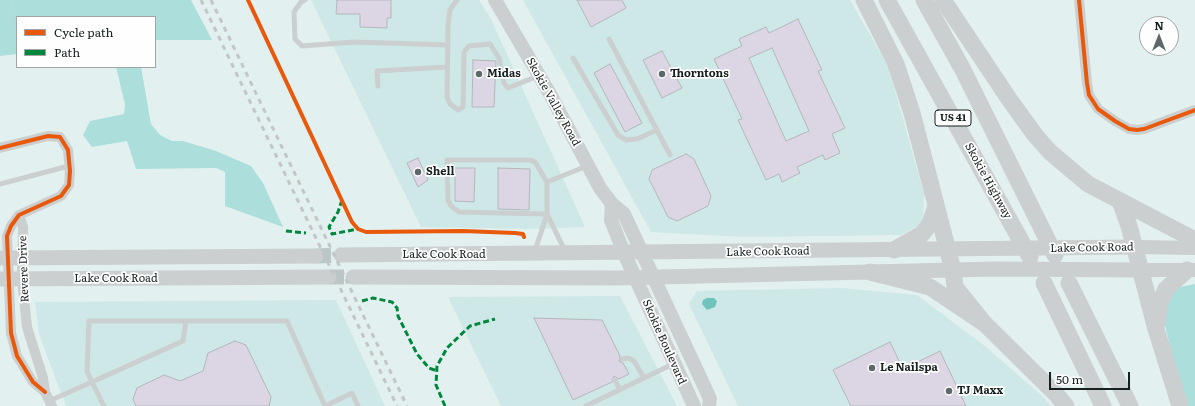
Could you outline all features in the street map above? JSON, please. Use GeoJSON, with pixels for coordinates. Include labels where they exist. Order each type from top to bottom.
{"type":"FeatureCollection","features":[{"type":"Feature","properties":{"kind":"highway"},"geometry":{"type":"LineString","coordinates":[[864,0],[896,64],[918,132],[953,270],[955,287],[985,324],[1056,394],[1066,406]]}},
{"type":"Feature","properties":{"kind":"highway","name":"Skokie Highway"},"geometry":{"type":"LineString","coordinates":[[887,0],[1030,256]]}},
{"type":"Feature","properties":{"kind":"highway","name":"US 41"},"geometry":{"type":"LineString","coordinates":[[924,0],[962,68],[1055,255]]}},
{"type":"Feature","properties":{"kind":"highway"},"geometry":{"type":"LineString","coordinates":[[943,0],[1035,135],[1050,152],[1088,184],[1195,240]]}},
{"type":"Feature","properties":{"kind":"highway"},"geometry":{"type":"LineString","coordinates":[[1120,202],[1129,226],[1156,329],[1180,406]]}},
{"type":"Feature","properties":{"kind":"highway"},"geometry":{"type":"LineString","coordinates":[[894,250],[922,234],[930,224],[936,206]]}},
{"type":"Feature","properties":{"kind":"highway"},"geometry":{"type":"LineString","coordinates":[[1156,329],[1160,302],[1166,289],[1191,270]]}},
{"type":"Feature","properties":{"kind":"highway"},"geometry":{"type":"LineString","coordinates":[[870,272],[930,287],[985,324]]}},
{"type":"Feature","properties":{"kind":"highway"},"geometry":{"type":"LineString","coordinates":[[1069,282],[1130,406]]}},
{"type":"Feature","properties":{"kind":"highway"},"geometry":{"type":"LineString","coordinates":[[1044,283],[1103,406]]}},
{"type":"Feature","properties":{"kind":"main road","name":"Skokie Valley Road"},"geometry":{"type":"LineString","coordinates":[[495,0],[539,76],[600,188],[612,204],[624,214],[644,253],[654,277]]}},
{"type":"Feature","properties":{"kind":"main road"},"geometry":{"type":"LineString","coordinates":[[612,204],[611,220],[635,277]]}},
{"type":"Feature","properties":{"kind":"main road","name":"Lake Cook Road"},"geometry":{"type":"LineString","coordinates":[[341,255],[566,254],[1135,247],[1195,248]]}},
{"type":"Feature","properties":{"kind":"main road","name":"Lake Cook Road"},"geometry":{"type":"LineString","coordinates":[[4,258],[316,256]]}},
{"type":"Feature","properties":{"kind":"main road","name":"Lake Cook Road"},"geometry":{"type":"LineString","coordinates":[[353,277],[654,277],[995,269],[1191,270]]}},
{"type":"Feature","properties":{"kind":"main road","name":"Lake Cook Road"},"geometry":{"type":"LineString","coordinates":[[10,279],[329,277]]}},
{"type":"Feature","properties":{"kind":"main road","name":"Skokie Boulevard"},"geometry":{"type":"LineString","coordinates":[[635,277],[694,406]]}},
{"type":"Feature","properties":{"kind":"main road","name":"Skokie Boulevard"},"geometry":{"type":"LineString","coordinates":[[654,277],[710,399],[709,406]]}},
{"type":"Feature","properties":{"kind":"street"},"geometry":{"type":"LineString","coordinates":[[1079,0],[1087,83],[1092,102],[1098,109],[1129,129],[1144,129],[1195,110]]}},
{"type":"Feature","properties":{"kind":"street"},"geometry":{"type":"LineString","coordinates":[[0,148],[48,136],[60,137],[68,150],[70,166],[69,185],[62,196],[19,216]]}},
{"type":"Feature","properties":{"kind":"street","name":"Revere Drive"},"geometry":{"type":"LineString","coordinates":[[19,216],[11,226],[7,236],[4,258],[49,400]]}},
{"type":"Feature","properties":{"kind":"street","name":"Revere Drive"},"geometry":{"type":"LineString","coordinates":[[19,216],[23,227],[22,258],[10,279],[11,333],[17,356],[33,382],[49,400]]}},
{"type":"Feature","properties":{"kind":"lane"},"geometry":{"type":"LineString","coordinates":[[305,0],[301,2],[294,12],[295,39],[302,46],[354,42],[448,45]]}},
{"type":"Feature","properties":{"kind":"lane"},"geometry":{"type":"LineString","coordinates":[[458,0],[450,10],[448,26],[447,98],[450,104],[458,110],[463,107],[464,52],[469,46],[490,44],[499,58],[504,83],[508,88],[539,76]]}},
{"type":"Feature","properties":{"kind":"lane"},"geometry":{"type":"LineString","coordinates":[[609,39],[670,155]]}},
{"type":"Feature","properties":{"kind":"lane"},"geometry":{"type":"LineString","coordinates":[[573,58],[618,136],[626,140],[637,139],[657,130]]}},
{"type":"Feature","properties":{"kind":"lane"},"geometry":{"type":"LineString","coordinates":[[378,86],[377,71],[447,67]]}},
{"type":"Feature","properties":{"kind":"lane"},"geometry":{"type":"LineString","coordinates":[[534,254],[547,214],[547,182],[535,162],[530,160],[447,160],[448,200],[451,206],[459,212],[547,214]]}},
{"type":"Feature","properties":{"kind":"lane"},"geometry":{"type":"LineString","coordinates":[[547,182],[588,165]]}},
{"type":"Feature","properties":{"kind":"lane"},"geometry":{"type":"LineString","coordinates":[[0,184],[70,166]]}},
{"type":"Feature","properties":{"kind":"lane"},"geometry":{"type":"LineString","coordinates":[[547,214],[566,254]]}},
{"type":"Feature","properties":{"kind":"lane"},"geometry":{"type":"LineString","coordinates":[[104,406],[87,371],[89,320],[287,321],[325,406],[352,393],[358,406]]}},
{"type":"Feature","properties":{"kind":"lane"},"geometry":{"type":"LineString","coordinates":[[49,400],[182,341],[186,320]]}},
{"type":"Feature","properties":{"kind":"lane"},"geometry":{"type":"LineString","coordinates":[[622,359],[628,358],[634,361],[644,378]]}},
{"type":"Feature","properties":{"kind":"lane"},"geometry":{"type":"LineString","coordinates":[[586,406],[674,364]]}},
{"type":"Feature","properties":{"kind":"lane"},"geometry":{"type":"LineString","coordinates":[[615,380],[620,390]]}},
{"type":"Feature","properties":{"kind":"path"},"geometry":{"type":"LineString","coordinates":[[9,27],[12,0]]}},
{"type":"Feature","properties":{"kind":"shaded area"},"geometry":{"type":"Polygon","coordinates":[[[0,0],[191,0],[212,40],[156,40],[156,16],[16,16],[16,54],[0,56],[0,0]]]}},
{"type":"Feature","properties":{"kind":"shaded area"},"geometry":{"type":"Polygon","coordinates":[[[311,0],[479,0],[491,19],[585,227],[529,229],[421,227],[311,0]]]}},
{"type":"Feature","properties":{"kind":"shaded area"},"geometry":{"type":"Polygon","coordinates":[[[523,0],[850,0],[888,66],[924,194],[923,223],[901,235],[745,237],[651,232],[523,0]]]}},
{"type":"Feature","properties":{"kind":"shaded area"},"geometry":{"type":"Polygon","coordinates":[[[116,68],[141,68],[151,124],[160,135],[172,141],[183,141],[216,151],[251,166],[263,183],[283,227],[225,206],[225,172],[216,168],[136,169],[127,141],[92,147],[83,135],[90,121],[124,114],[125,104],[116,68]]]}},
{"type":"Feature","properties":{"kind":"shaded area"},"geometry":{"type":"Polygon","coordinates":[[[1195,284],[1195,406],[1185,406],[1163,318],[1168,294],[1175,288],[1195,284]]]}},
{"type":"Feature","properties":{"kind":"shaded area"},"geometry":{"type":"Polygon","coordinates":[[[842,288],[917,295],[986,347],[1041,395],[1051,406],[738,406],[689,304],[697,291],[842,288]]]}},
{"type":"Feature","properties":{"kind":"shaded area"},"geometry":{"type":"Polygon","coordinates":[[[620,296],[677,406],[501,406],[448,297],[620,296]]]}},
{"type":"Feature","properties":{"kind":"shaded area"},"geometry":{"type":"Polygon","coordinates":[[[707,298],[714,298],[717,301],[715,307],[707,310],[702,304],[703,300],[707,298]]]}},
{"type":"Feature","properties":{"kind":"shaded area"},"geometry":{"type":"Polygon","coordinates":[[[336,300],[385,406],[66,406],[39,334],[35,302],[336,300]]]}},
{"type":"Feature","properties":{"kind":"building"},"geometry":{"type":"Polygon","coordinates":[[[337,0],[391,0],[391,18],[387,18],[387,28],[360,27],[360,14],[336,14],[337,0]]]}},
{"type":"Feature","properties":{"kind":"building"},"geometry":{"type":"Polygon","coordinates":[[[577,0],[622,0],[626,8],[591,27],[577,0]]]}},
{"type":"Feature","properties":{"kind":"building"},"geometry":{"type":"Polygon","coordinates":[[[798,19],[822,70],[818,71],[845,128],[832,134],[840,153],[825,160],[823,155],[797,167],[800,173],[782,182],[779,174],[766,180],[738,120],[742,119],[714,59],[742,46],[739,39],[766,27],[769,33],[798,19]],[[772,48],[749,58],[786,141],[809,131],[772,48]]]}},
{"type":"Feature","properties":{"kind":"building","name":"Thorntons"},"geometry":{"type":"Polygon","coordinates":[[[662,51],[682,88],[662,98],[643,60],[662,51]]]}},
{"type":"Feature","properties":{"kind":"building"},"geometry":{"type":"Polygon","coordinates":[[[473,60],[496,61],[494,107],[472,107],[473,60]]]}},
{"type":"Feature","properties":{"kind":"building"},"geometry":{"type":"Polygon","coordinates":[[[610,64],[642,123],[625,132],[594,73],[610,64]]]}},
{"type":"Feature","properties":{"kind":"building"},"geometry":{"type":"Polygon","coordinates":[[[686,154],[694,159],[711,196],[708,206],[677,221],[668,217],[649,179],[652,170],[686,154]]]}},
{"type":"Feature","properties":{"kind":"building","name":"Shell"},"geometry":{"type":"Polygon","coordinates":[[[418,158],[428,180],[418,187],[407,163],[418,158]]]}},
{"type":"Feature","properties":{"kind":"building","name":"Shell"},"geometry":{"type":"Polygon","coordinates":[[[455,168],[475,168],[474,202],[455,201],[455,168]]]}},
{"type":"Feature","properties":{"kind":"building"},"geometry":{"type":"Polygon","coordinates":[[[498,168],[530,169],[529,210],[498,209],[498,168]]]}},
{"type":"Feature","properties":{"kind":"building"},"geometry":{"type":"Polygon","coordinates":[[[534,318],[602,320],[620,356],[619,361],[623,363],[629,374],[619,379],[614,376],[612,382],[573,400],[534,318]]]}},
{"type":"Feature","properties":{"kind":"building"},"geometry":{"type":"Polygon","coordinates":[[[235,341],[246,345],[271,397],[269,406],[136,406],[133,399],[137,388],[164,375],[180,381],[203,371],[208,353],[235,341]]]}},
{"type":"Feature","properties":{"kind":"building"},"geometry":{"type":"Polygon","coordinates":[[[890,342],[903,369],[940,351],[966,406],[851,406],[833,370],[890,342]]]}},
{"type":"Feature","properties":{"kind":"tunnel"},"geometry":{"type":"LineString","coordinates":[[316,256],[341,255]]}},
{"type":"Feature","properties":{"kind":"tunnel"},"geometry":{"type":"LineString","coordinates":[[329,277],[353,277]]}},
{"type":"Feature","properties":{"kind":"railway"},"geometry":{"type":"LineString","coordinates":[[201,0],[397,406]]}},
{"type":"Feature","properties":{"kind":"railway"},"geometry":{"type":"LineString","coordinates":[[211,0],[407,406]]}},
{"type":"Feature","properties":{"kind":"marked path"},"geometry":{"type":"LineString","coordinates":[[342,200],[338,212],[329,227],[332,234],[358,229]]}},
{"type":"Feature","properties":{"kind":"marked path"},"geometry":{"type":"LineString","coordinates":[[286,231],[306,233]]}},
{"type":"Feature","properties":{"kind":"marked path"},"geometry":{"type":"LineString","coordinates":[[362,301],[373,298],[392,302],[397,308],[398,316],[417,354],[429,368],[437,371]]}},
{"type":"Feature","properties":{"kind":"marked path"},"geometry":{"type":"LineString","coordinates":[[445,406],[436,385],[437,366],[447,348],[470,326],[495,319]]}},
{"type":"Feature","properties":{"kind":"cycle path"},"geometry":{"type":"LineString","coordinates":[[248,0],[352,222],[358,229],[366,232],[463,231],[515,233],[523,234],[524,237]]}},
{"type":"Feature","properties":{"kind":"cycle path"},"geometry":{"type":"LineString","coordinates":[[1079,0],[1089,95],[1098,109],[1129,129],[1137,130],[1144,129],[1195,110]]}},
{"type":"Feature","properties":{"kind":"cycle path"},"geometry":{"type":"LineString","coordinates":[[0,148],[48,136],[60,137],[68,150],[70,171],[69,185],[61,196],[19,215],[11,226],[7,236],[11,333],[17,356],[33,382],[45,392]]}},
{"type":"Feature","properties":{"kind":"place","name":"Midas"},"geometry":{"type":"Point","coordinates":[479,74]}},
{"type":"Feature","properties":{"kind":"place","name":"Thorntons"},"geometry":{"type":"Point","coordinates":[662,74]}},
{"type":"Feature","properties":{"kind":"place","name":"Shell"},"geometry":{"type":"Point","coordinates":[418,172]}},
{"type":"Feature","properties":{"kind":"place","name":"Le Nailspa"},"geometry":{"type":"Point","coordinates":[872,368]}},
{"type":"Feature","properties":{"kind":"place","name":"TJ Maxx"},"geometry":{"type":"Point","coordinates":[949,391]}}]}
